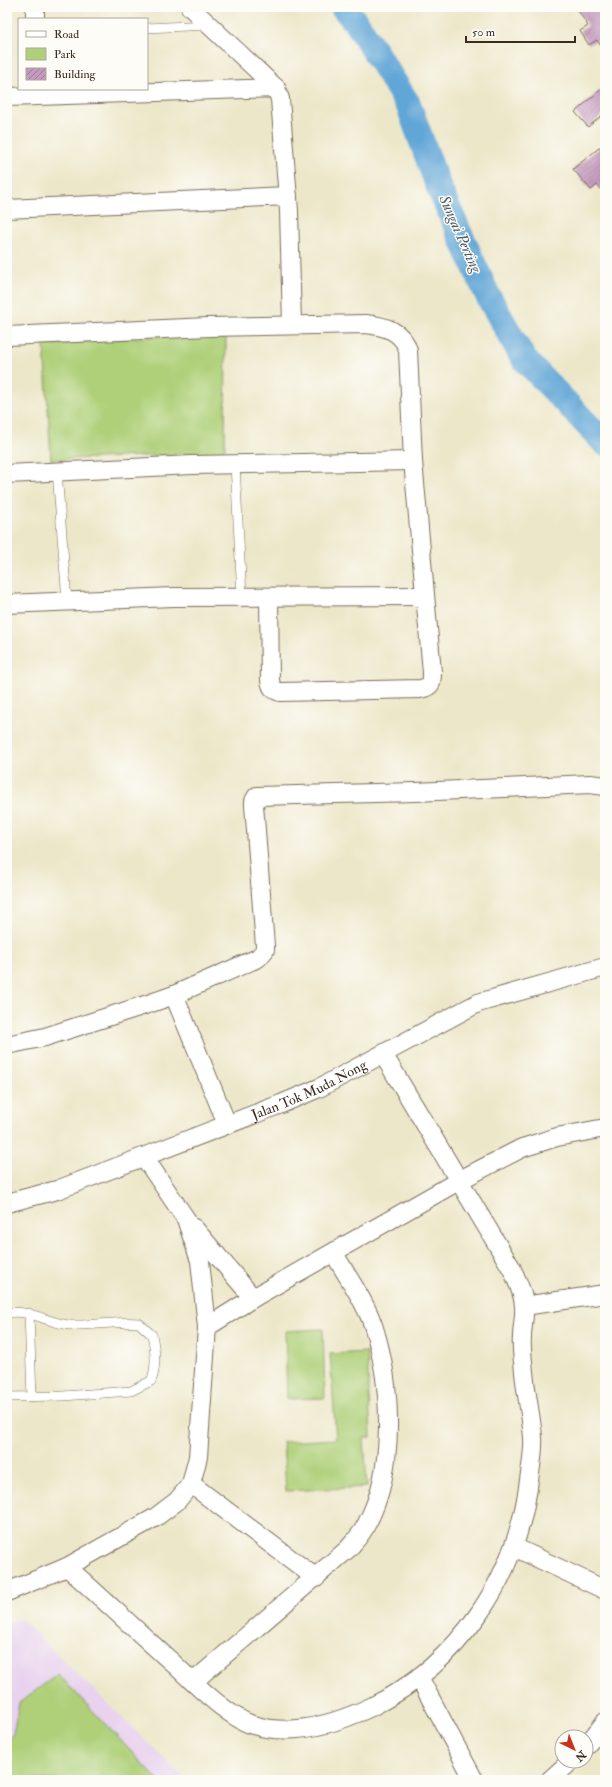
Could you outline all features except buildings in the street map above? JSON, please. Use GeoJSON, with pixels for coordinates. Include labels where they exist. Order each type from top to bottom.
{"type":"FeatureCollection","features":[{"type":"Feature","properties":{"kind":"street"},"geometry":{"type":"LineString","coordinates":[[35,7],[35,18]]}},
{"type":"Feature","properties":{"kind":"street"},"geometry":{"type":"LineString","coordinates":[[190,7],[276,88],[280,99],[288,196],[292,325]]}},
{"type":"Feature","properties":{"kind":"street"},"geometry":{"type":"LineString","coordinates":[[7,97],[37,92],[276,88]]}},
{"type":"Feature","properties":{"kind":"street"},"geometry":{"type":"LineString","coordinates":[[7,209],[288,196]]}},
{"type":"Feature","properties":{"kind":"street"},"geometry":{"type":"LineString","coordinates":[[7,336],[208,327],[292,325],[377,325],[400,335],[406,342],[408,350],[414,461],[432,684],[429,687],[420,689],[275,691],[271,686],[269,597]]}},
{"type":"Feature","properties":{"kind":"street"},"geometry":{"type":"LineString","coordinates":[[7,474],[235,464],[414,461]]}},
{"type":"Feature","properties":{"kind":"street"},"geometry":{"type":"LineString","coordinates":[[7,604],[67,601],[242,597],[425,596]]}},
{"type":"Feature","properties":{"kind":"street"},"geometry":{"type":"LineString","coordinates":[[7,1045],[59,1032],[174,995],[258,958],[264,950],[254,805],[254,801],[257,796],[415,792],[590,784],[605,786]]}},
{"type":"Feature","properties":{"kind":"street","name":"Jalan Tok Muda Nong"},"geometry":{"type":"LineString","coordinates":[[7,1203],[56,1190],[319,1088],[478,1003],[605,967]]}},
{"type":"Feature","properties":{"kind":"street"},"geometry":{"type":"LineString","coordinates":[[174,995],[227,1124]]}},
{"type":"Feature","properties":{"kind":"street"},"geometry":{"type":"LineString","coordinates":[[67,1567],[193,1682],[225,1709],[251,1724],[275,1730],[329,1724],[389,1698],[419,1677],[449,1649],[472,1624],[495,1590],[514,1547],[527,1499],[533,1438],[526,1394],[522,1340],[524,1306],[521,1292],[512,1269],[460,1180],[383,1054]]}},
{"type":"Feature","properties":{"kind":"street"},"geometry":{"type":"LineString","coordinates":[[207,1327],[253,1298],[460,1180],[522,1148],[540,1142],[605,1128]]}},
{"type":"Feature","properties":{"kind":"street"},"geometry":{"type":"LineString","coordinates":[[144,1157],[186,1219],[253,1298]]}},
{"type":"Feature","properties":{"kind":"street"},"geometry":{"type":"LineString","coordinates":[[7,1592],[67,1567],[156,1517],[177,1501],[191,1484],[198,1458],[207,1327],[200,1261],[186,1219]]}},
{"type":"Feature","properties":{"kind":"street"},"geometry":{"type":"LineString","coordinates":[[193,1682],[348,1550],[366,1526],[376,1503],[385,1469],[388,1450],[385,1382],[374,1327],[334,1253]]}},
{"type":"Feature","properties":{"kind":"street"},"geometry":{"type":"LineString","coordinates":[[524,1306],[605,1294]]}},
{"type":"Feature","properties":{"kind":"street"},"geometry":{"type":"LineString","coordinates":[[191,1484],[316,1578]]}},
{"type":"Feature","properties":{"kind":"street"},"geometry":{"type":"LineString","coordinates":[[514,1547],[605,1590]]}},
{"type":"Feature","properties":{"kind":"street"},"geometry":{"type":"LineString","coordinates":[[419,1677],[474,1780]]}},
{"type":"Feature","properties":{"kind":"street"},"geometry":{"type":"LineString","coordinates":[[594,1736],[605,1722]]}},
{"type":"Feature","properties":{"kind":"street"},"geometry":{"type":"LineString","coordinates":[[550,1780],[562,1769]]}},
{"type":"Feature","properties":{"kind":"lane"},"geometry":{"type":"LineString","coordinates":[[148,28],[210,25]]}},
{"type":"Feature","properties":{"kind":"lane"},"geometry":{"type":"LineString","coordinates":[[235,464],[242,597]]}},
{"type":"Feature","properties":{"kind":"lane"},"geometry":{"type":"LineString","coordinates":[[56,471],[67,601]]}},
{"type":"Feature","properties":{"kind":"lane"},"geometry":{"type":"LineString","coordinates":[[7,1312],[19,1311],[29,1313],[71,1325],[139,1323],[152,1335],[154,1346],[154,1375],[151,1382],[131,1391],[32,1397],[7,1397]]}},
{"type":"Feature","properties":{"kind":"lane"},"geometry":{"type":"LineString","coordinates":[[29,1313],[32,1397]]}},
{"type":"Feature","properties":{"kind":"shaded area"},"geometry":{"type":"Polygon","coordinates":[[[21,1619],[186,1780],[7,1780],[7,1622],[21,1619]]]}},
{"type":"Feature","properties":{"kind":"green space"},"geometry":{"type":"Polygon","coordinates":[[[226,331],[225,449],[216,453],[51,460],[44,345],[226,331]]]}},
{"type":"Feature","properties":{"kind":"green space"},"geometry":{"type":"Polygon","coordinates":[[[323,1329],[325,1398],[287,1399],[285,1331],[323,1329]]]}},
{"type":"Feature","properties":{"kind":"green space"},"geometry":{"type":"Polygon","coordinates":[[[367,1352],[371,1437],[364,1438],[367,1487],[286,1491],[283,1442],[336,1439],[330,1354],[367,1352]]]}},
{"type":"Feature","properties":{"kind":"green space"},"geometry":{"type":"Polygon","coordinates":[[[58,1674],[158,1780],[7,1780],[7,1741],[13,1734],[19,1703],[58,1674]]]}},
{"type":"Feature","properties":{"kind":"waterway","name":"Sungai Perting"},"geometry":{"type":"LineString","coordinates":[[343,7],[358,25],[408,104],[439,188],[488,296],[524,359],[605,443]]}}]}
